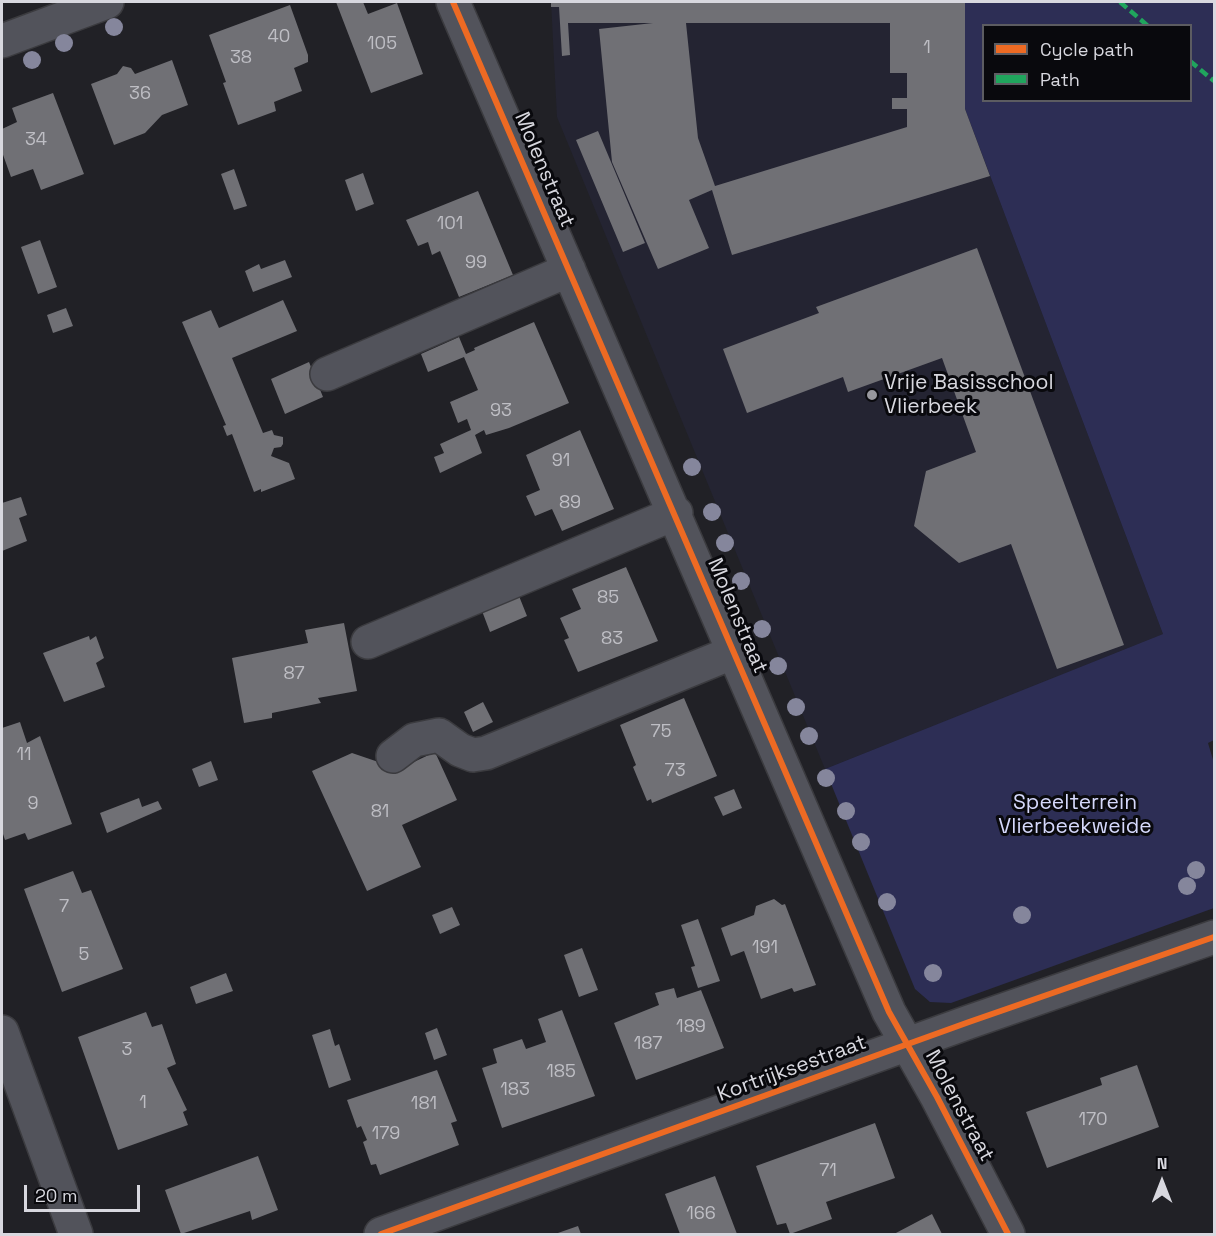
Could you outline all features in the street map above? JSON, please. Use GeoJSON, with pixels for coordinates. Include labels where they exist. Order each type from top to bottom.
{"type":"FeatureCollection","features":[{"type":"Feature","properties":{"kind":"street"},"geometry":{"type":"LineString","coordinates":[[2,41],[107,2]]}},
{"type":"Feature","properties":{"kind":"street","name":"Molenstraat"},"geometry":{"type":"LineString","coordinates":[[453,2],[676,513],[889,1012],[937,1097],[1008,1234]]}},
{"type":"Feature","properties":{"kind":"street"},"geometry":{"type":"LineString","coordinates":[[327,374],[569,270]]}},
{"type":"Feature","properties":{"kind":"street"},"geometry":{"type":"LineString","coordinates":[[368,642],[676,513]]}},
{"type":"Feature","properties":{"kind":"street"},"geometry":{"type":"LineString","coordinates":[[393,756],[414,740],[440,735],[460,750],[473,755],[486,753],[734,652]]}},
{"type":"Feature","properties":{"kind":"street","name":"Kortrijksestraat"},"geometry":{"type":"LineString","coordinates":[[381,1234],[907,1044],[1215,937]]}},
{"type":"Feature","properties":{"kind":"street"},"geometry":{"type":"LineString","coordinates":[[2,1032],[76,1234]]}},
{"type":"Feature","properties":{"kind":"shaded area","name":"Vrije Basisschool Vlierbeek"},"geometry":{"type":"Polygon","coordinates":[[[551,2],[965,2],[965,109],[1163,634],[825,769],[557,117],[551,2]]]}},
{"type":"Feature","properties":{"kind":"green space","name":"Speelterrein Vlierbeekweide"},"geometry":{"type":"Polygon","coordinates":[[[965,2],[1214,2],[1214,740],[1208,743],[1214,763],[1214,908],[951,1003],[930,1002],[915,989],[825,769],[1163,634],[965,109],[965,2]]]}},
{"type":"Feature","properties":{"kind":"building"},"geometry":{"type":"Polygon","coordinates":[[[336,2],[363,2],[368,14],[397,3],[423,74],[371,93],[336,2]]]}},
{"type":"Feature","properties":{"kind":"building"},"geometry":{"type":"Polygon","coordinates":[[[551,2],[965,2],[965,109],[990,176],[732,255],[712,190],[689,200],[709,248],[658,269],[612,162],[599,29],[653,23],[568,23],[570,55],[562,56],[559,7],[551,7],[551,2]],[[686,23],[698,138],[715,186],[907,127],[907,109],[892,109],[892,98],[907,98],[907,73],[890,73],[890,23],[686,23]]]}},
{"type":"Feature","properties":{"kind":"building"},"geometry":{"type":"Polygon","coordinates":[[[290,5],[308,55],[308,62],[294,68],[302,91],[274,102],[276,111],[238,125],[209,35],[290,5]]]}},
{"type":"Feature","properties":{"kind":"building"},"geometry":{"type":"Polygon","coordinates":[[[172,60],[188,105],[162,115],[145,133],[114,145],[91,84],[117,74],[123,66],[131,68],[135,74],[172,60]]]}},
{"type":"Feature","properties":{"kind":"building"},"geometry":{"type":"Polygon","coordinates":[[[53,93],[84,174],[41,190],[33,169],[11,177],[2,152],[2,129],[17,122],[12,108],[53,93]]]}},
{"type":"Feature","properties":{"kind":"building"},"geometry":{"type":"Polygon","coordinates":[[[598,131],[645,243],[623,252],[576,140],[598,131]]]}},
{"type":"Feature","properties":{"kind":"building"},"geometry":{"type":"Polygon","coordinates":[[[234,169],[247,206],[234,210],[221,174],[234,169]]]}},
{"type":"Feature","properties":{"kind":"building"},"geometry":{"type":"Polygon","coordinates":[[[363,173],[374,204],[356,211],[345,180],[363,173]]]}},
{"type":"Feature","properties":{"kind":"building"},"geometry":{"type":"Polygon","coordinates":[[[478,191],[513,275],[459,297],[440,251],[432,255],[428,242],[418,246],[406,220],[478,191]]]}},
{"type":"Feature","properties":{"kind":"building"},"geometry":{"type":"Polygon","coordinates":[[[40,240],[57,287],[38,294],[21,247],[40,240]]]}},
{"type":"Feature","properties":{"kind":"building"},"geometry":{"type":"Polygon","coordinates":[[[977,248],[1124,645],[1057,669],[1011,544],[959,563],[914,526],[926,471],[976,452],[942,358],[848,392],[843,377],[747,413],[723,349],[819,313],[816,307],[977,248]]]}},
{"type":"Feature","properties":{"kind":"building"},"geometry":{"type":"Polygon","coordinates":[[[285,260],[292,277],[253,292],[245,271],[259,264],[261,269],[285,260]]]}},
{"type":"Feature","properties":{"kind":"building"},"geometry":{"type":"Polygon","coordinates":[[[283,300],[297,331],[232,358],[263,433],[272,430],[274,435],[283,437],[283,444],[281,447],[274,448],[271,456],[289,463],[295,479],[261,492],[261,489],[254,492],[232,434],[227,436],[223,426],[226,425],[182,322],[211,310],[219,328],[283,300]]]}},
{"type":"Feature","properties":{"kind":"building"},"geometry":{"type":"Polygon","coordinates":[[[66,308],[73,326],[53,333],[47,315],[66,308]]]}},
{"type":"Feature","properties":{"kind":"building"},"geometry":{"type":"Polygon","coordinates":[[[534,322],[569,403],[509,428],[486,435],[484,430],[475,435],[482,453],[440,473],[434,457],[444,453],[440,444],[471,430],[467,419],[458,423],[450,402],[478,390],[464,357],[428,372],[421,354],[459,337],[466,354],[475,350],[474,348],[534,322]]]}},
{"type":"Feature","properties":{"kind":"building"},"geometry":{"type":"Polygon","coordinates":[[[309,362],[323,397],[285,414],[271,379],[309,362]]]}},
{"type":"Feature","properties":{"kind":"building"},"geometry":{"type":"Polygon","coordinates":[[[580,430],[614,509],[562,531],[552,509],[535,516],[526,496],[540,490],[526,455],[580,430]]]}},
{"type":"Feature","properties":{"kind":"building"},"geometry":{"type":"Polygon","coordinates":[[[21,497],[27,515],[19,518],[27,541],[2,551],[2,503],[21,497]]]}},
{"type":"Feature","properties":{"kind":"building"},"geometry":{"type":"Polygon","coordinates":[[[626,567],[658,641],[578,672],[564,640],[569,638],[560,618],[581,609],[572,589],[626,567]]]}},
{"type":"Feature","properties":{"kind":"building"},"geometry":{"type":"Polygon","coordinates":[[[519,596],[527,616],[490,632],[482,611],[519,596]]]}},
{"type":"Feature","properties":{"kind":"building"},"geometry":{"type":"Polygon","coordinates":[[[344,623],[357,691],[318,698],[321,703],[272,713],[272,718],[244,723],[232,658],[308,643],[305,630],[344,623]]]}},
{"type":"Feature","properties":{"kind":"building"},"geometry":{"type":"Polygon","coordinates":[[[89,636],[90,640],[96,636],[104,658],[96,663],[105,687],[64,702],[43,653],[89,636]]]}},
{"type":"Feature","properties":{"kind":"building"},"geometry":{"type":"Polygon","coordinates":[[[684,698],[717,776],[652,803],[651,799],[647,801],[633,767],[636,765],[620,725],[684,698]]]}},
{"type":"Feature","properties":{"kind":"building"},"geometry":{"type":"Polygon","coordinates":[[[483,702],[493,722],[473,732],[464,712],[483,702]]]}},
{"type":"Feature","properties":{"kind":"building"},"geometry":{"type":"Polygon","coordinates":[[[20,722],[27,743],[40,736],[72,824],[28,840],[25,833],[5,840],[2,831],[2,728],[20,722]]]}},
{"type":"Feature","properties":{"kind":"building"},"geometry":{"type":"Polygon","coordinates":[[[435,752],[457,800],[402,825],[421,867],[367,891],[312,771],[352,753],[399,769],[435,752]]]}},
{"type":"Feature","properties":{"kind":"building"},"geometry":{"type":"Polygon","coordinates":[[[211,761],[218,780],[199,787],[192,769],[211,761]]]}},
{"type":"Feature","properties":{"kind":"building"},"geometry":{"type":"Polygon","coordinates":[[[734,789],[742,808],[723,816],[714,797],[734,789]]]}},
{"type":"Feature","properties":{"kind":"building"},"geometry":{"type":"Polygon","coordinates":[[[139,798],[142,807],[158,801],[162,809],[107,833],[100,813],[139,798]]]}},
{"type":"Feature","properties":{"kind":"building"},"geometry":{"type":"Polygon","coordinates":[[[73,871],[82,893],[91,890],[123,969],[62,992],[24,889],[73,871]]]}},
{"type":"Feature","properties":{"kind":"building"},"geometry":{"type":"Polygon","coordinates":[[[774,899],[782,905],[785,904],[816,985],[794,992],[792,988],[761,999],[744,951],[731,956],[721,928],[754,915],[756,906],[774,899]]]}},
{"type":"Feature","properties":{"kind":"building"},"geometry":{"type":"Polygon","coordinates":[[[452,907],[460,925],[440,934],[432,915],[452,907]]]}},
{"type":"Feature","properties":{"kind":"building"},"geometry":{"type":"Polygon","coordinates":[[[698,919],[720,981],[698,988],[691,967],[695,966],[681,925],[698,919]]]}},
{"type":"Feature","properties":{"kind":"building"},"geometry":{"type":"Polygon","coordinates":[[[582,948],[598,990],[579,997],[564,955],[582,948]]]}},
{"type":"Feature","properties":{"kind":"building"},"geometry":{"type":"Polygon","coordinates":[[[226,973],[233,991],[196,1004],[190,987],[226,973]]]}},
{"type":"Feature","properties":{"kind":"building"},"geometry":{"type":"Polygon","coordinates":[[[674,988],[677,998],[701,990],[724,1048],[636,1080],[614,1023],[659,1005],[655,993],[674,988]]]}},
{"type":"Feature","properties":{"kind":"building"},"geometry":{"type":"Polygon","coordinates":[[[562,1010],[595,1096],[502,1128],[482,1068],[497,1063],[493,1049],[522,1039],[526,1049],[546,1042],[538,1019],[562,1010]]]}},
{"type":"Feature","properties":{"kind":"building"},"geometry":{"type":"Polygon","coordinates":[[[146,1012],[152,1027],[162,1024],[176,1064],[167,1068],[187,1110],[183,1112],[188,1125],[118,1150],[78,1037],[146,1012]]]}},
{"type":"Feature","properties":{"kind":"building"},"geometry":{"type":"Polygon","coordinates":[[[437,1028],[447,1055],[434,1060],[425,1033],[437,1028]]]}},
{"type":"Feature","properties":{"kind":"building"},"geometry":{"type":"Polygon","coordinates":[[[330,1029],[335,1046],[339,1044],[351,1080],[329,1088],[312,1035],[330,1029]]]}},
{"type":"Feature","properties":{"kind":"building"},"geometry":{"type":"Polygon","coordinates":[[[1137,1065],[1159,1127],[1047,1168],[1026,1112],[1102,1085],[1100,1078],[1137,1065]]]}},
{"type":"Feature","properties":{"kind":"building"},"geometry":{"type":"Polygon","coordinates":[[[437,1070],[457,1121],[451,1123],[459,1145],[380,1175],[376,1164],[371,1165],[363,1142],[367,1140],[361,1126],[357,1128],[347,1100],[437,1070]]]}},
{"type":"Feature","properties":{"kind":"building"},"geometry":{"type":"Polygon","coordinates":[[[875,1123],[895,1178],[826,1202],[832,1219],[790,1234],[786,1223],[777,1225],[756,1166],[875,1123]]]}},
{"type":"Feature","properties":{"kind":"building"},"geometry":{"type":"Polygon","coordinates":[[[258,1156],[278,1210],[252,1220],[250,1211],[181,1234],[165,1190],[258,1156]]]}},
{"type":"Feature","properties":{"kind":"building"},"geometry":{"type":"Polygon","coordinates":[[[715,1176],[737,1234],[680,1234],[665,1194],[715,1176]]]}},
{"type":"Feature","properties":{"kind":"building"},"geometry":{"type":"Polygon","coordinates":[[[932,1214],[942,1234],[894,1234],[932,1214]]]}},
{"type":"Feature","properties":{"kind":"building"},"geometry":{"type":"Polygon","coordinates":[[[578,1226],[581,1234],[555,1234],[578,1226]]]}},
{"type":"Feature","properties":{"kind":"marked path"},"geometry":{"type":"LineString","coordinates":[[1120,2],[1146,24]]}},
{"type":"Feature","properties":{"kind":"marked path"},"geometry":{"type":"LineString","coordinates":[[1192,63],[1214,81]]}},
{"type":"Feature","properties":{"kind":"cycle path"},"geometry":{"type":"LineString","coordinates":[[453,2],[889,1012],[937,1097],[1008,1234]]}},
{"type":"Feature","properties":{"kind":"cycle path"},"geometry":{"type":"LineString","coordinates":[[381,1234],[969,1022],[1214,937]]}},
{"type":"Feature","properties":{"kind":"place","name":"Vrije Basisschool Vlierbeek"},"geometry":{"type":"Point","coordinates":[872,395]}}]}
